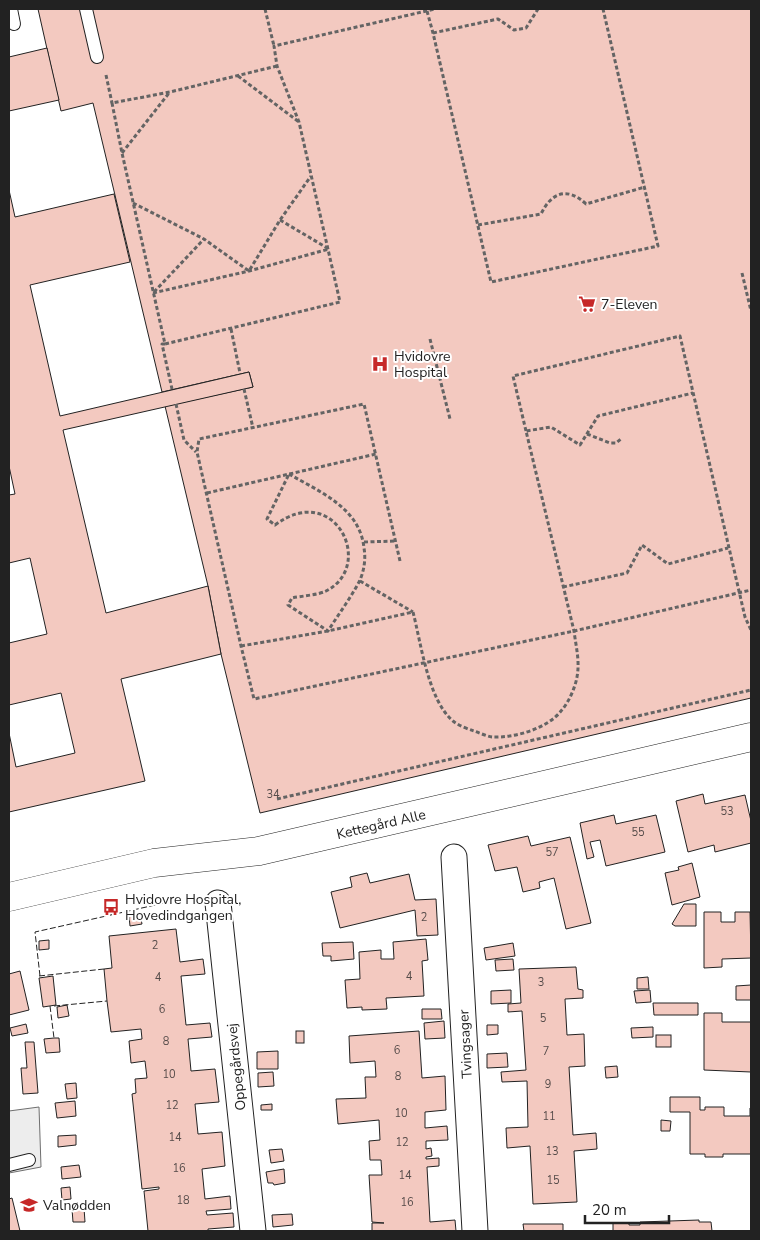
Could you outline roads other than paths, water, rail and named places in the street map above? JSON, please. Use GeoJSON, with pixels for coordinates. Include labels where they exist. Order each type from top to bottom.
{"type":"FeatureCollection","features":[{"type":"Feature","properties":{"kind":"street","name":"Kettegård Alle"},"geometry":{"type":"LineString","coordinates":[[9,897],[154,863],[260,851],[751,737]]}},
{"type":"Feature","properties":{"kind":"street","name":"Tvingsager"},"geometry":{"type":"LineString","coordinates":[[454,857],[475,1231]]}},
{"type":"Feature","properties":{"kind":"street","name":"Oppegårdsvej"},"geometry":{"type":"LineString","coordinates":[[218,903],[253,1231]]}},
{"type":"Feature","properties":{"kind":"lane"},"geometry":{"type":"LineString","coordinates":[[11,9],[14,24]]}},
{"type":"Feature","properties":{"kind":"lane"},"geometry":{"type":"LineString","coordinates":[[86,9],[97,57]]}},
{"type":"Feature","properties":{"kind":"lane"},"geometry":{"type":"LineString","coordinates":[[9,1165],[29,1160]]}},
{"type":"Feature","properties":{"kind":"place","name":"7-Eleven"},"geometry":{"type":"Point","coordinates":[587,304]}},
{"type":"Feature","properties":{"kind":"place","name":"Hvidovre Hospital"},"geometry":{"type":"Point","coordinates":[380,364]}},
{"type":"Feature","properties":{"kind":"place","name":"Hvidovre Hospital, Hovedindgangen"},"geometry":{"type":"Point","coordinates":[111,907]}},
{"type":"Feature","properties":{"kind":"place","name":"Valnødden"},"geometry":{"type":"Point","coordinates":[29,1205]}}]}
